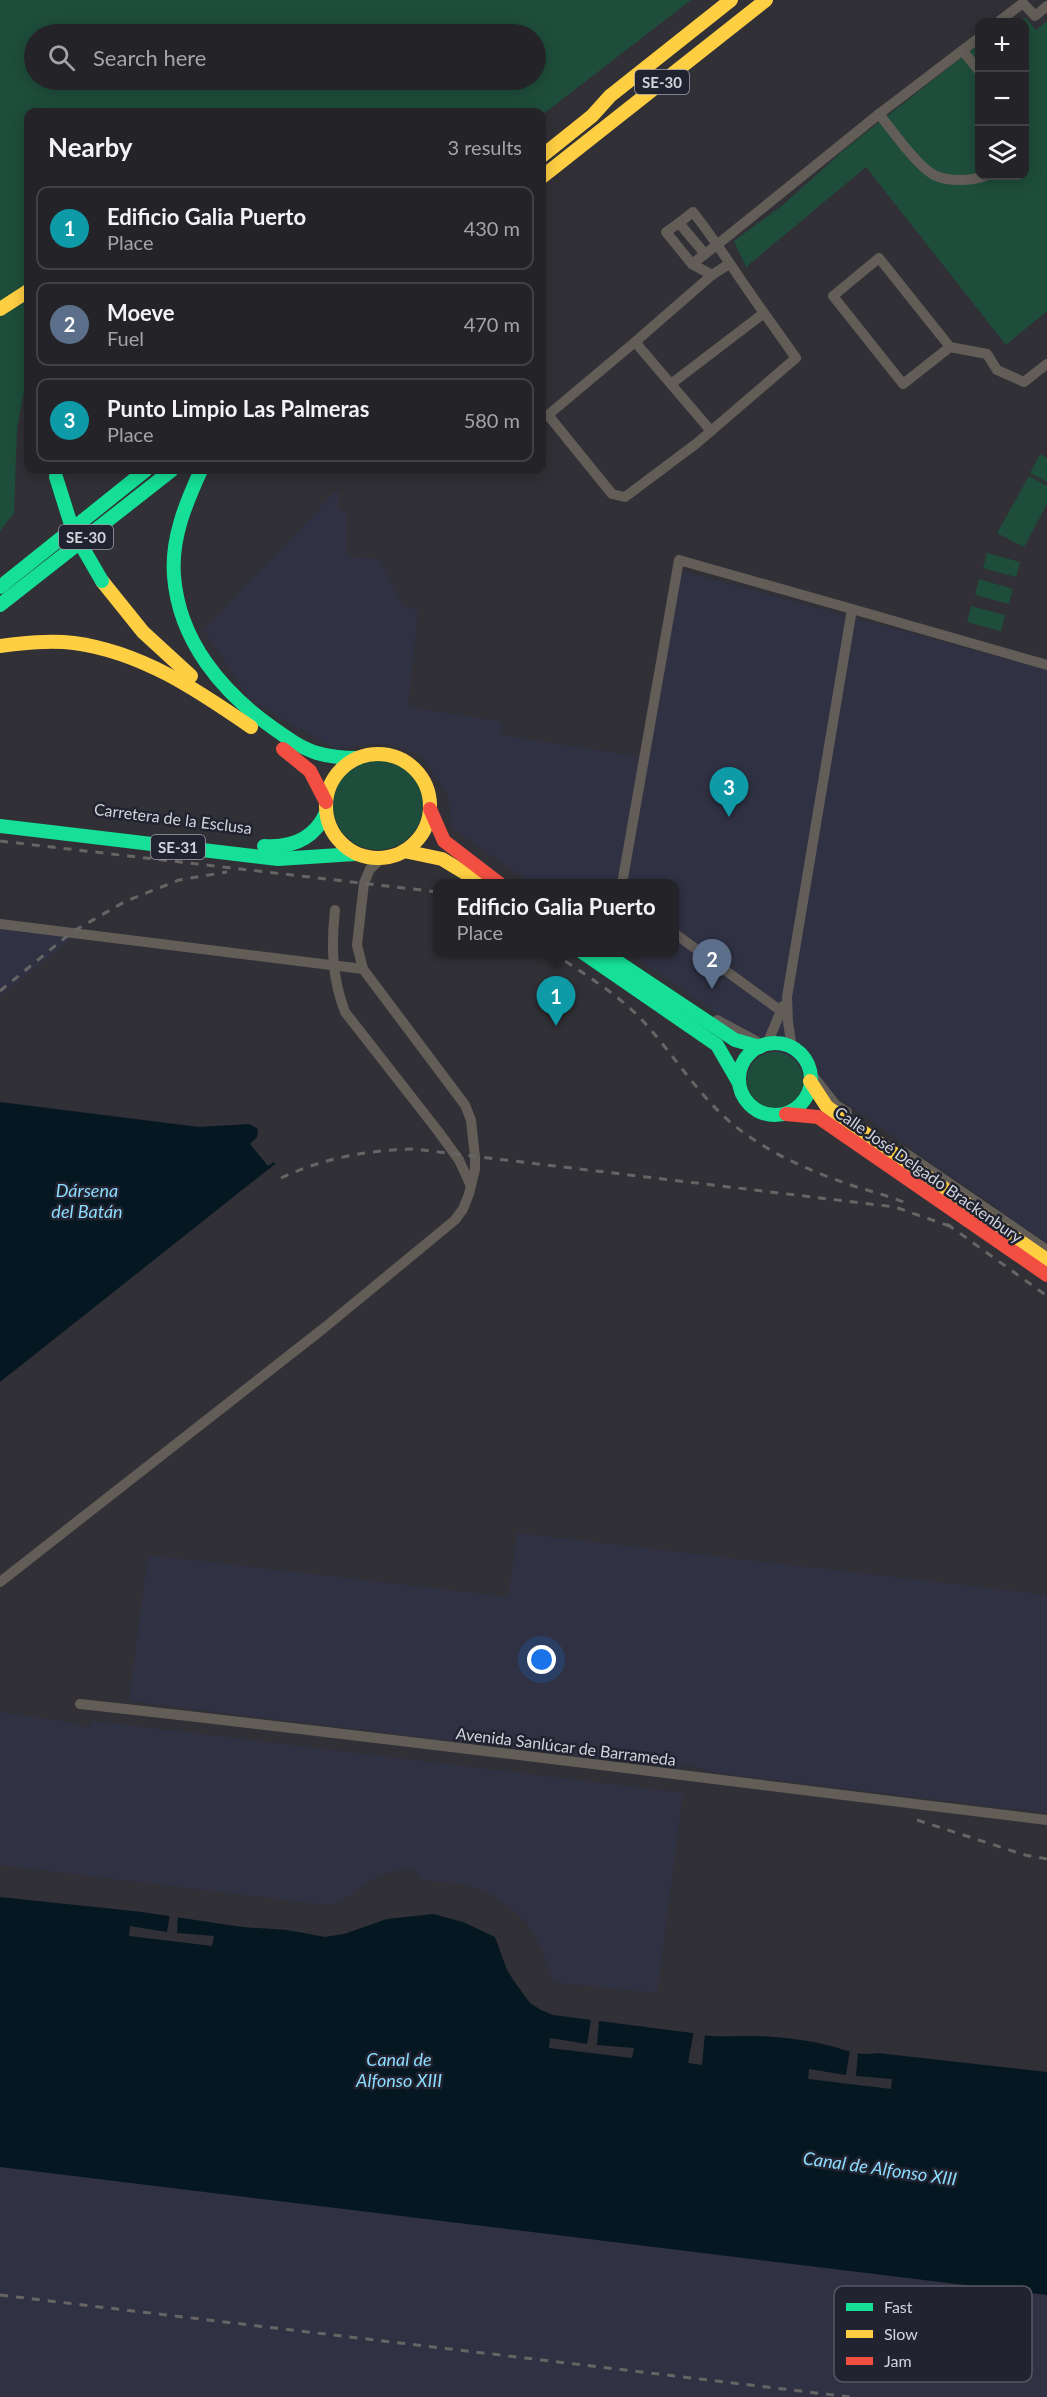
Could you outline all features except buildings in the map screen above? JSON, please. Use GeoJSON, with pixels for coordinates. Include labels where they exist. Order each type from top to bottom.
{"type":"FeatureCollection","features":[{"type":"Feature","properties":{"kind":"main road","name":"SE-30"},"geometry":{"type":"LineString","coordinates":[[546,153],[592,116],[610,96],[730,0]]}},
{"type":"Feature","properties":{"kind":"main road","name":"SE-30"},"geometry":{"type":"LineString","coordinates":[[546,174],[766,0]]}},
{"type":"Feature","properties":{"kind":"main road"},"geometry":{"type":"LineString","coordinates":[[546,138],[585,107],[610,96]]}},
{"type":"Feature","properties":{"kind":"main road"},"geometry":{"type":"LineString","coordinates":[[0,309],[24,294]]}},
{"type":"Feature","properties":{"kind":"main road"},"geometry":{"type":"LineString","coordinates":[[56,474],[73,531],[102,581],[137,627],[207,689],[239,711],[300,760],[319,783],[328,822],[336,838],[356,854],[381,859],[404,851],[412,845],[425,829],[430,809]]}},
{"type":"Feature","properties":{"kind":"main road","name":"SE-30"},"geometry":{"type":"LineString","coordinates":[[0,587],[141,474]]}},
{"type":"Feature","properties":{"kind":"main road","name":"SE-30"},"geometry":{"type":"LineString","coordinates":[[0,605],[167,474]]}},
{"type":"Feature","properties":{"kind":"main road"},"geometry":{"type":"LineString","coordinates":[[199,474],[189,492],[175,539],[174,573],[179,610],[192,642],[239,711]]}},
{"type":"Feature","properties":{"kind":"main road"},"geometry":{"type":"LineString","coordinates":[[0,646],[27,641],[58,641],[101,646],[146,662],[239,711],[296,745],[321,756],[358,758],[378,754],[399,759],[416,771],[427,788],[430,809],[444,841],[493,879]]}},
{"type":"Feature","properties":{"kind":"main road"},"geometry":{"type":"LineString","coordinates":[[326,808],[330,786],[338,772],[358,758]]}},
{"type":"Feature","properties":{"kind":"main road","name":"Carretera de la Esclusa"},"geometry":{"type":"LineString","coordinates":[[0,812],[275,848],[291,845],[314,834],[322,824],[326,808]]}},
{"type":"Feature","properties":{"kind":"main road","name":"Carretera de la Esclusa"},"geometry":{"type":"LineString","coordinates":[[0,826],[278,859],[291,860],[335,852],[356,854]]}},
{"type":"Feature","properties":{"kind":"main road"},"geometry":{"type":"LineString","coordinates":[[404,851],[431,854],[448,861],[475,879]]}},
{"type":"Feature","properties":{"kind":"main road"},"geometry":{"type":"LineString","coordinates":[[589,957],[717,1045],[739,1083],[746,1102],[757,1110],[769,1115],[786,1114],[803,1101],[810,1076],[803,1058],[792,1048],[775,1043],[763,1045],[735,1040],[610,957]]}},
{"type":"Feature","properties":{"kind":"main road"},"geometry":{"type":"LineString","coordinates":[[739,1083],[742,1064],[749,1054],[763,1045]]}},
{"type":"Feature","properties":{"kind":"main road","name":"Calle José Delgado Brackenbury"},"geometry":{"type":"LineString","coordinates":[[810,1076],[826,1107],[1047,1260]]}},
{"type":"Feature","properties":{"kind":"main road","name":"Calle José Delgado Brackenbury"},"geometry":{"type":"LineString","coordinates":[[786,1114],[818,1117],[1047,1275]]}},
{"type":"Feature","properties":{"kind":"street"},"geometry":{"type":"LineString","coordinates":[[1003,18],[1023,3],[1035,16],[1047,6]]}},
{"type":"Feature","properties":{"kind":"street"},"geometry":{"type":"LineString","coordinates":[[692,264],[879,114],[975,41]]}},
{"type":"Feature","properties":{"kind":"street"},"geometry":{"type":"LineString","coordinates":[[963,51],[975,66]]}},
{"type":"Feature","properties":{"kind":"street"},"geometry":{"type":"LineString","coordinates":[[879,114],[914,158],[933,175],[956,180],[975,177]]}},
{"type":"Feature","properties":{"kind":"street"},"geometry":{"type":"LineString","coordinates":[[546,413],[612,494],[625,497],[711,431],[796,358],[729,264],[718,244],[693,212],[666,232],[692,264],[712,274]]}},
{"type":"Feature","properties":{"kind":"street"},"geometry":{"type":"LineString","coordinates":[[679,223],[705,254]]}},
{"type":"Feature","properties":{"kind":"street"},"geometry":{"type":"LineString","coordinates":[[950,346],[903,384],[833,296],[879,258],[950,346],[987,354],[997,370],[1024,382],[1047,364]]}},
{"type":"Feature","properties":{"kind":"street"},"geometry":{"type":"LineString","coordinates":[[546,411],[635,342],[712,274],[729,264]]}},
{"type":"Feature","properties":{"kind":"street"},"geometry":{"type":"LineString","coordinates":[[671,384],[764,314]]}},
{"type":"Feature","properties":{"kind":"street"},"geometry":{"type":"LineString","coordinates":[[635,342],[711,431]]}},
{"type":"Feature","properties":{"kind":"street"},"geometry":{"type":"LineString","coordinates":[[623,879],[680,560],[1047,665]]}},
{"type":"Feature","properties":{"kind":"street"},"geometry":{"type":"LineString","coordinates":[[792,1048],[787,997],[852,609]]}},
{"type":"Feature","properties":{"kind":"street"},"geometry":{"type":"LineString","coordinates":[[0,1582],[443,1232],[463,1209],[475,1169],[471,1120],[465,1105],[363,969],[357,945],[364,883],[370,869],[381,859]]}},
{"type":"Feature","properties":{"kind":"street"},"geometry":{"type":"LineString","coordinates":[[335,910],[332,939],[333,966],[336,989],[345,1012],[449,1146],[459,1160],[470,1184]]}},
{"type":"Feature","properties":{"kind":"street"},"geometry":{"type":"LineString","coordinates":[[0,924],[363,969]]}},
{"type":"Feature","properties":{"kind":"street"},"geometry":{"type":"LineString","coordinates":[[679,936],[781,1011]]}},
{"type":"Feature","properties":{"kind":"street"},"geometry":{"type":"LineString","coordinates":[[622,957],[712,1018],[763,1045],[787,997]]}},
{"type":"Feature","properties":{"kind":"street"},"geometry":{"type":"LineString","coordinates":[[810,1076],[837,1105],[1047,1250]]}},
{"type":"Feature","properties":{"kind":"street","name":"Avenida Sanlúcar de Barrameda"},"geometry":{"type":"LineString","coordinates":[[80,1704],[552,1758],[727,1782],[1047,1820]]}},
{"type":"Feature","properties":{"kind":"shaded area"},"geometry":{"type":"Polygon","coordinates":[[[338,489],[338,509],[346,513],[346,557],[380,559],[403,606],[418,610],[408,707],[503,722],[500,735],[648,758],[681,571],[1047,670],[1047,1243],[636,957],[679,957],[679,879],[525,879],[452,828],[448,795],[421,755],[385,743],[335,749],[250,700],[204,630],[338,489]]]}},
{"type":"Feature","properties":{"kind":"shaded area"},"geometry":{"type":"Polygon","coordinates":[[[0,928],[65,935],[70,940],[0,996],[0,928]]]}},
{"type":"Feature","properties":{"kind":"shaded area"},"geometry":{"type":"Polygon","coordinates":[[[517,1533],[1047,1595],[1047,1813],[711,1772],[681,1763],[680,1769],[129,1701],[148,1555],[509,1597],[517,1533]]]}},
{"type":"Feature","properties":{"kind":"shaded area"},"geometry":{"type":"Polygon","coordinates":[[[0,1712],[69,1722],[88,1728],[94,1721],[683,1793],[657,1993],[553,1982],[543,1951],[527,1923],[510,1907],[487,1892],[461,1884],[421,1880],[413,1867],[387,1873],[367,1882],[343,1900],[328,1905],[0,1865],[0,1712]]]}},
{"type":"Feature","properties":{"kind":"shaded area"},"geometry":{"type":"Polygon","coordinates":[[[0,2167],[973,2286],[834,2286],[834,2382],[1032,2382],[1032,2293],[1047,2295],[1047,2397],[0,2397],[0,2167]]]}},
{"type":"Feature","properties":{"kind":"green space"},"geometry":{"type":"Polygon","coordinates":[[[0,0],[691,0],[546,112],[546,108],[24,108],[24,391],[17,429],[14,513],[0,531],[0,0]]]}},
{"type":"Feature","properties":{"kind":"green space"},"geometry":{"type":"Polygon","coordinates":[[[1047,21],[1047,311],[1006,345],[866,167],[746,267],[734,241],[784,204],[845,149],[975,47],[975,180],[1029,180],[1029,22],[1036,30],[1047,21]]]}},
{"type":"Feature","properties":{"kind":"green space"},"geometry":{"type":"Polygon","coordinates":[[[1040,454],[1047,458],[1047,482],[1030,473],[1040,454]]]}},
{"type":"Feature","properties":{"kind":"green space"},"geometry":{"type":"Polygon","coordinates":[[[1029,476],[1047,486],[1047,504],[1024,547],[997,533],[1029,476]]]}},
{"type":"Feature","properties":{"kind":"green space"},"geometry":{"type":"Polygon","coordinates":[[[987,553],[1020,562],[1016,577],[983,568],[987,553]]]}},
{"type":"Feature","properties":{"kind":"green space"},"geometry":{"type":"Polygon","coordinates":[[[979,579],[1013,589],[1009,604],[975,595],[979,579]]]}},
{"type":"Feature","properties":{"kind":"green space"},"geometry":{"type":"Polygon","coordinates":[[[971,606],[1005,615],[1001,631],[967,622],[971,606]]]}},
{"type":"Feature","properties":{"kind":"green space"},"geometry":{"type":"Polygon","coordinates":[[[378,760],[395,764],[410,773],[419,788],[423,805],[419,822],[410,837],[395,846],[378,850],[361,846],[346,837],[337,822],[333,805],[337,788],[346,773],[361,764],[378,760]]]}},
{"type":"Feature","properties":{"kind":"green space"},"geometry":{"type":"Polygon","coordinates":[[[769,1052],[781,1052],[791,1056],[799,1064],[803,1080],[799,1096],[791,1104],[781,1108],[769,1108],[759,1104],[751,1096],[747,1086],[747,1074],[751,1064],[759,1056],[769,1052]]]}},
{"type":"Feature","properties":{"kind":"water","name":"Dársena del Batán"},"geometry":{"type":"Polygon","coordinates":[[[0,1102],[199,1127],[249,1124],[258,1129],[257,1137],[250,1144],[268,1166],[274,1162],[275,1164],[0,1382],[0,1102]]]}},
{"type":"Feature","properties":{"kind":"water","name":"Canal de Alfonso XIII"},"geometry":{"type":"Polygon","coordinates":[[[0,1897],[142,1912],[325,1937],[344,1934],[387,1919],[433,1914],[463,1922],[495,1937],[507,1970],[530,2003],[553,2015],[707,2036],[786,2038],[863,2054],[877,2053],[1047,2072],[1047,2295],[1032,2293],[1032,2286],[973,2286],[0,2167],[0,1897]]]}},
{"type":"Feature","properties":{"kind":"pier"},"geometry":{"type":"Polygon","coordinates":[[[170,1914],[178,1915],[177,1933],[214,1936],[212,1946],[129,1936],[130,1926],[167,1932],[170,1914]]]}},
{"type":"Feature","properties":{"kind":"pier"},"geometry":{"type":"Polygon","coordinates":[[[591,2019],[599,2020],[597,2045],[634,2048],[632,2058],[549,2048],[550,2038],[587,2044],[591,2019]]]}},
{"type":"Feature","properties":{"kind":"pier"},"geometry":{"type":"Polygon","coordinates":[[[694,2030],[705,2033],[702,2065],[688,2063],[694,2030]]]}},
{"type":"Feature","properties":{"kind":"pier"},"geometry":{"type":"Polygon","coordinates":[[[850,2050],[858,2051],[856,2076],[892,2079],[891,2089],[808,2079],[809,2069],[846,2075],[850,2050]]]}},
{"type":"Feature","properties":{"kind":"railway"},"geometry":{"type":"LineString","coordinates":[[0,841],[433,891]]}},
{"type":"Feature","properties":{"kind":"railway"},"geometry":{"type":"LineString","coordinates":[[0,991],[72,932],[126,901],[179,880],[227,872]]}},
{"type":"Feature","properties":{"kind":"railway"},"geometry":{"type":"LineString","coordinates":[[559,957],[633,1011],[655,1034],[710,1103],[748,1136],[788,1160],[816,1172],[910,1205]]}},
{"type":"Feature","properties":{"kind":"railway"},"geometry":{"type":"LineString","coordinates":[[281,1178],[313,1165],[346,1156],[414,1149],[895,1207],[955,1228]]}},
{"type":"Feature","properties":{"kind":"railway"},"geometry":{"type":"LineString","coordinates":[[947,1224],[1047,1296]]}},
{"type":"Feature","properties":{"kind":"railway"},"geometry":{"type":"LineString","coordinates":[[917,1820],[1025,1855],[1047,1859]]}},
{"type":"Feature","properties":{"kind":"railway"},"geometry":{"type":"LineString","coordinates":[[0,2295],[850,2397]]}},
{"type":"Feature","properties":{"kind":"traffic: fast"},"geometry":{"type":"LineString","coordinates":[[0,587],[141,474]]}},
{"type":"Feature","properties":{"kind":"traffic: fast"},"geometry":{"type":"LineString","coordinates":[[0,605],[167,474]]}},
{"type":"Feature","properties":{"kind":"traffic: fast"},"geometry":{"type":"LineString","coordinates":[[199,474],[177,534],[174,562],[178,600],[184,622],[194,643],[206,663],[237,698],[278,732],[300,746],[317,753],[358,758]]}},
{"type":"Feature","properties":{"kind":"traffic: fast"},"geometry":{"type":"LineString","coordinates":[[56,477],[73,531],[102,581]]}},
{"type":"Feature","properties":{"kind":"traffic: fast"},"geometry":{"type":"LineString","coordinates":[[264,846],[284,845],[301,840],[315,829],[326,813]]}},
{"type":"Feature","properties":{"kind":"traffic: fast"},"geometry":{"type":"LineString","coordinates":[[0,826],[278,859],[355,854]]}},
{"type":"Feature","properties":{"kind":"traffic: fast"},"geometry":{"type":"LineString","coordinates":[[589,957],[717,1045],[739,1083]]}},
{"type":"Feature","properties":{"kind":"traffic: fast"},"geometry":{"type":"LineString","coordinates":[[610,957],[735,1040],[760,1047]]}},
{"type":"Feature","properties":{"kind":"traffic: fast"},"geometry":{"type":"LineString","coordinates":[[775,1043],[795,1049],[805,1059],[811,1079],[805,1099],[795,1109],[775,1115],[755,1109],[745,1099],[739,1079],[745,1059],[755,1049],[775,1043]]}},
{"type":"Feature","properties":{"kind":"traffic: slow"},"geometry":{"type":"LineString","coordinates":[[546,153],[592,116],[610,96],[731,0]]}},
{"type":"Feature","properties":{"kind":"traffic: slow"},"geometry":{"type":"LineString","coordinates":[[546,174],[766,0]]}},
{"type":"Feature","properties":{"kind":"traffic: slow"},"geometry":{"type":"LineString","coordinates":[[0,309],[24,294]]}},
{"type":"Feature","properties":{"kind":"traffic: slow"},"geometry":{"type":"LineString","coordinates":[[102,581],[143,632],[191,676]]}},
{"type":"Feature","properties":{"kind":"traffic: slow"},"geometry":{"type":"LineString","coordinates":[[0,646],[65,642],[122,655],[167,674],[210,699],[251,727]]}},
{"type":"Feature","properties":{"kind":"traffic: slow"},"geometry":{"type":"LineString","coordinates":[[378,754],[398,758],[415,769],[426,786],[430,806],[426,826],[415,843],[398,854],[378,858],[358,854],[341,843],[330,826],[326,806],[330,786],[341,769],[358,758],[378,754]]}},
{"type":"Feature","properties":{"kind":"traffic: slow"},"geometry":{"type":"LineString","coordinates":[[404,851],[442,859],[475,879]]}},
{"type":"Feature","properties":{"kind":"traffic: slow"},"geometry":{"type":"LineString","coordinates":[[810,1081],[827,1107],[1047,1260]]}},
{"type":"Feature","properties":{"kind":"traffic: jam"},"geometry":{"type":"LineString","coordinates":[[283,749],[310,771],[326,802]]}},
{"type":"Feature","properties":{"kind":"traffic: jam"},"geometry":{"type":"LineString","coordinates":[[430,809],[444,841],[493,879]]}},
{"type":"Feature","properties":{"kind":"traffic: jam"},"geometry":{"type":"LineString","coordinates":[[786,1114],[818,1117],[1047,1275]]}},
{"type":"Feature","properties":{"kind":"place","name":"Punto Limpio Las Palmeras"},"geometry":{"type":"Point","coordinates":[729,817]}},
{"type":"Feature","properties":{"kind":"place","name":"Moeve"},"geometry":{"type":"Point","coordinates":[712,989]}},
{"type":"Feature","properties":{"kind":"place","name":"Edificio Galia Puerto"},"geometry":{"type":"Point","coordinates":[556,1026]}}]}
